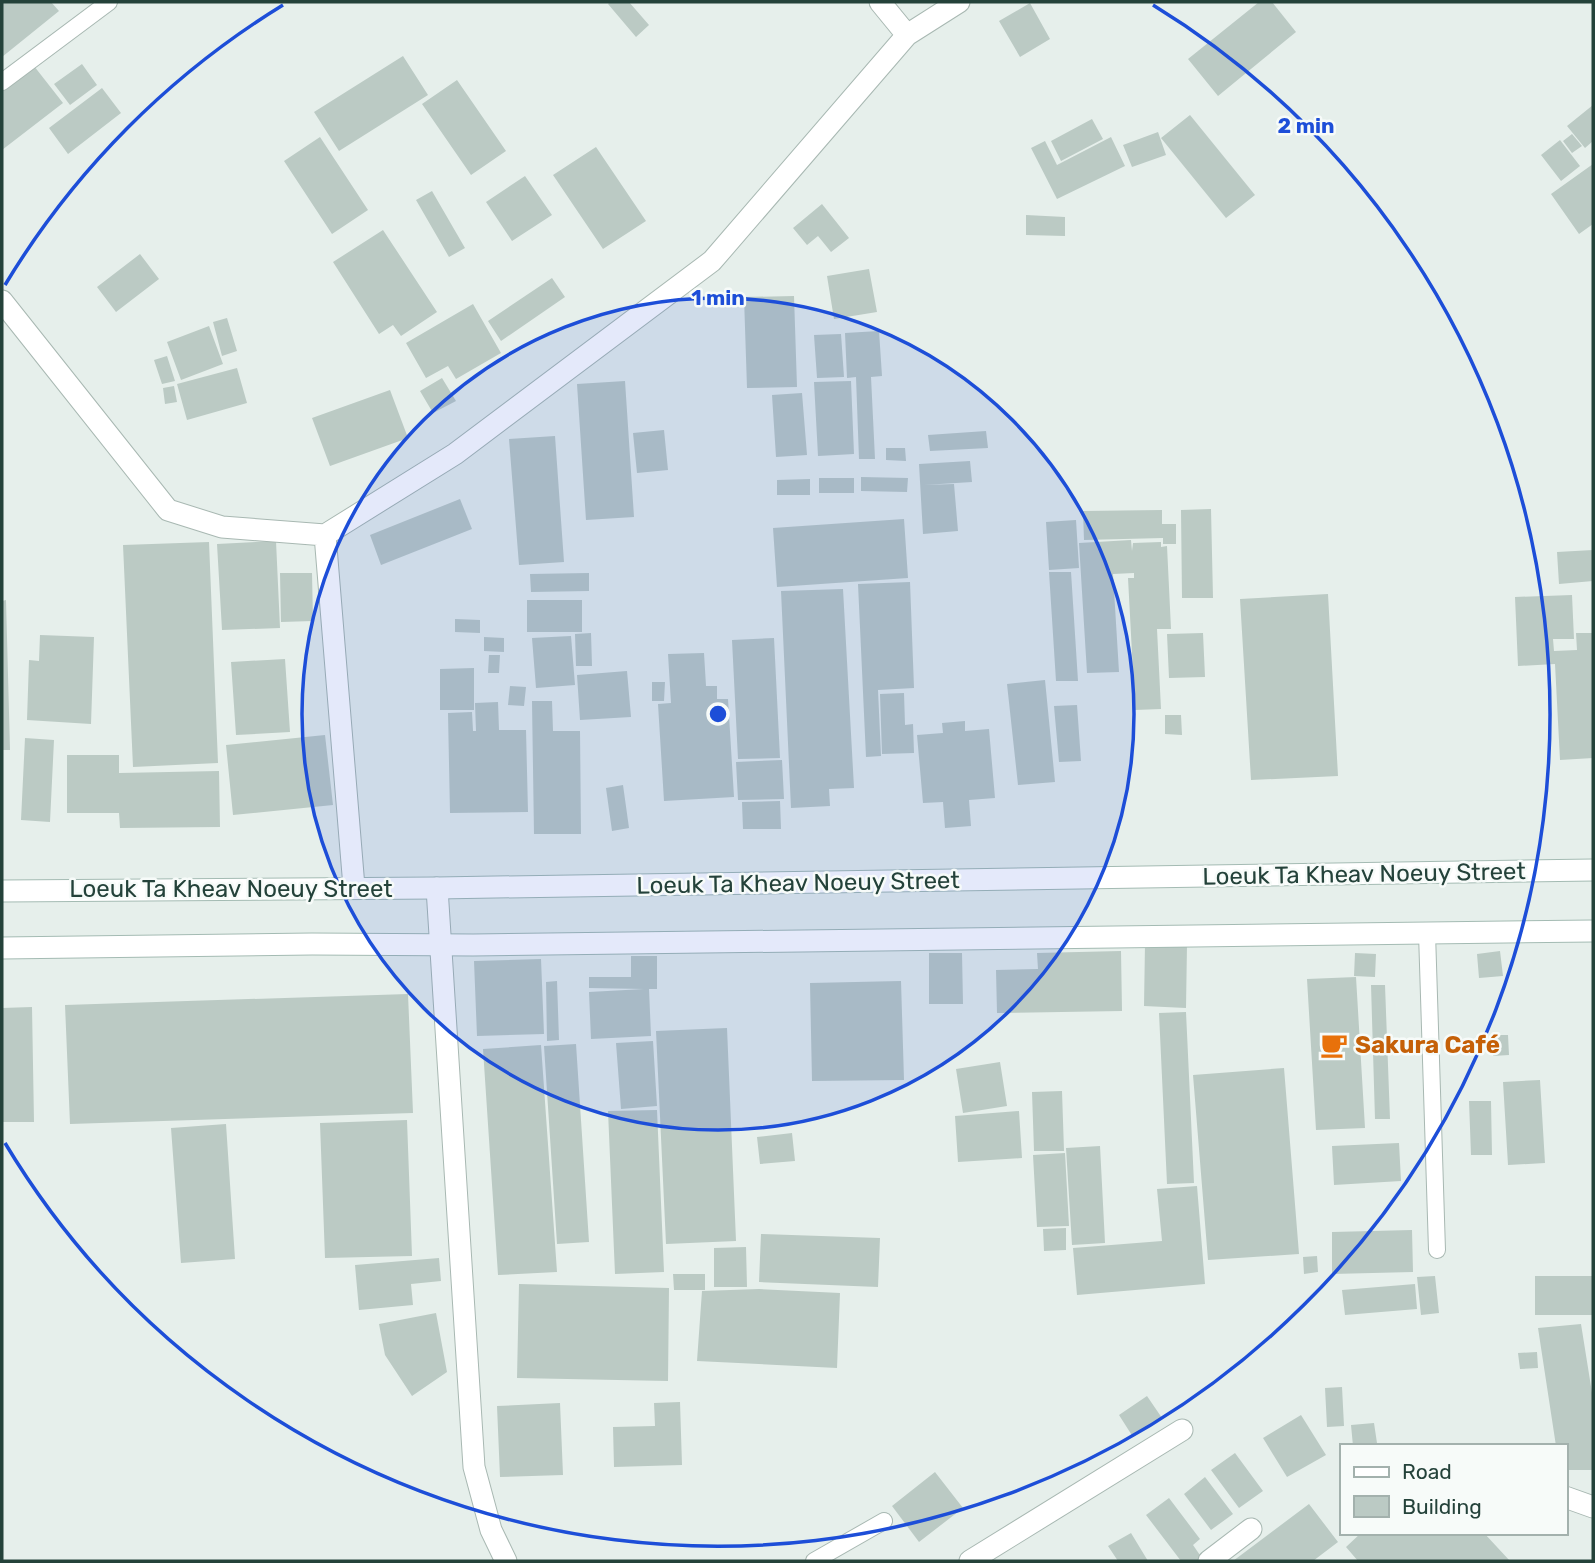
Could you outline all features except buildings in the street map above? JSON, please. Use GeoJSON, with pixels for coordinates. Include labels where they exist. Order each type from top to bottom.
{"type":"FeatureCollection","features":[{"type":"Feature","properties":{"kind":"main road"},"geometry":{"type":"LineString","coordinates":[[880,2],[907,35]]}},
{"type":"Feature","properties":{"kind":"main road"},"geometry":{"type":"LineString","coordinates":[[2,301],[168,510],[222,527],[325,535],[455,454],[712,261],[907,35],[959,2]]}},
{"type":"Feature","properties":{"kind":"main road"},"geometry":{"type":"LineString","coordinates":[[325,535],[354,887]]}},
{"type":"Feature","properties":{"kind":"main road","name":"Loeuk Ta Kheav Noeuy Street"},"geometry":{"type":"LineString","coordinates":[[2,891],[437,888],[1593,870]]}},
{"type":"Feature","properties":{"kind":"main road"},"geometry":{"type":"LineString","coordinates":[[437,888],[474,1467],[491,1530],[506,1561]]}},
{"type":"Feature","properties":{"kind":"main road"},"geometry":{"type":"LineString","coordinates":[[2,948],[312,944],[440,946],[1593,931]]}},
{"type":"Feature","properties":{"kind":"main road"},"geometry":{"type":"LineString","coordinates":[[970,1561],[1182,1430]]}},
{"type":"Feature","properties":{"kind":"main road"},"geometry":{"type":"LineString","coordinates":[[1567,1498],[1593,1507]]}},
{"type":"Feature","properties":{"kind":"main road"},"geometry":{"type":"LineString","coordinates":[[1209,1561],[1251,1529]]}},
{"type":"Feature","properties":{"kind":"lane"},"geometry":{"type":"LineString","coordinates":[[2,82],[109,2]]}},
{"type":"Feature","properties":{"kind":"lane"},"geometry":{"type":"LineString","coordinates":[[1427,933],[1437,1250]]}},
{"type":"Feature","properties":{"kind":"lane"},"geometry":{"type":"LineString","coordinates":[[814,1561],[884,1521]]}},
{"type":"Feature","properties":{"kind":"place","name":"Sakura Café"},"geometry":{"type":"Point","coordinates":[1334,1045]}}]}
